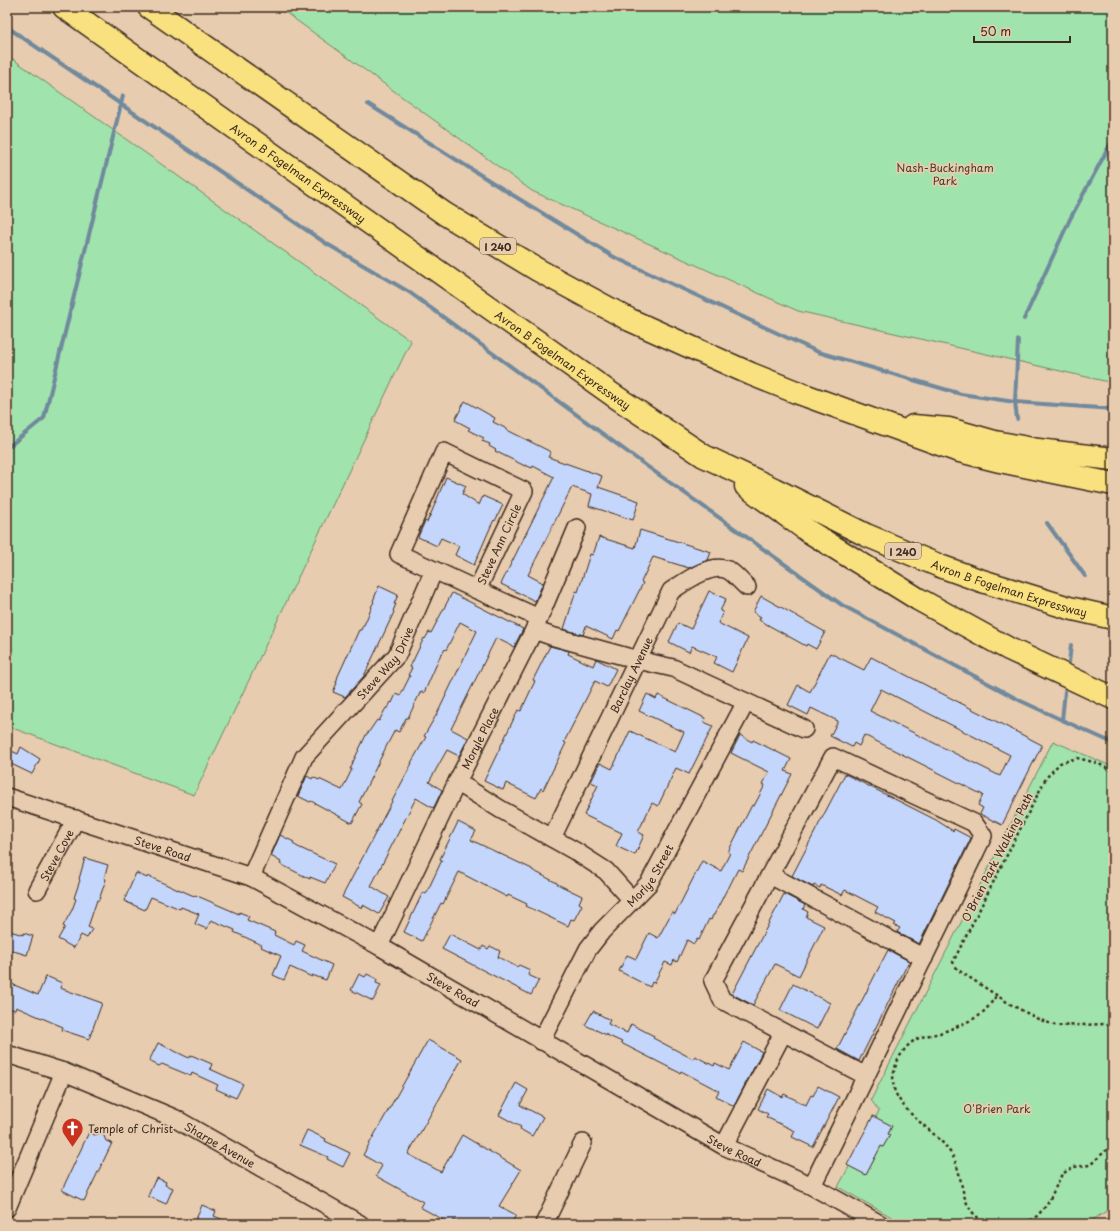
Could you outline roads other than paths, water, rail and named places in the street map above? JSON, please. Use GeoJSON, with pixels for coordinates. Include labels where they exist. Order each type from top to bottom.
{"type":"FeatureCollection","features":[{"type":"Feature","properties":{"kind":"highway","name":"Avron B Fogelman Expressway"},"geometry":{"type":"LineString","coordinates":[[64,7],[613,395],[704,456],[866,535],[940,566],[1034,598],[1113,618]]}},
{"type":"Feature","properties":{"kind":"highway","name":"I 240"},"geometry":{"type":"LineString","coordinates":[[150,7],[445,214],[596,303],[672,339],[777,385],[964,452],[1014,465],[1113,484]]}},
{"type":"Feature","properties":{"kind":"highway"},"geometry":{"type":"LineString","coordinates":[[880,422],[948,429],[995,442],[1038,450],[1113,459]]}},
{"type":"Feature","properties":{"kind":"highway"},"geometry":{"type":"LineString","coordinates":[[704,456],[808,532],[918,599],[1009,649],[1113,698]]}},
{"type":"Feature","properties":{"kind":"street","name":"Steve Ann Circle"},"geometry":{"type":"LineString","coordinates":[[444,452],[524,491],[477,590],[434,570],[399,554],[444,452]]}},
{"type":"Feature","properties":{"kind":"street","name":"Moryle Place"},"geometry":{"type":"LineString","coordinates":[[379,946],[457,782],[536,624],[577,528]]}},
{"type":"Feature","properties":{"kind":"street","name":"Barclay Avenue"},"geometry":{"type":"LineString","coordinates":[[552,838],[671,591],[695,575],[720,568],[729,571],[747,587]]}},
{"type":"Feature","properties":{"kind":"street","name":"Steve Way Drive"},"geometry":{"type":"LineString","coordinates":[[251,877],[304,757],[397,655],[434,570]]}},
{"type":"Feature","properties":{"kind":"street"},"geometry":{"type":"LineString","coordinates":[[477,590],[536,624],[551,636],[673,668],[804,729]]}},
{"type":"Feature","properties":{"kind":"street","name":"Morlye Street"},"geometry":{"type":"LineString","coordinates":[[541,1041],[588,949],[602,931],[649,882],[746,702]]}},
{"type":"Feature","properties":{"kind":"street"},"geometry":{"type":"LineString","coordinates":[[812,1186],[924,958],[983,836],[974,823],[833,757],[713,981],[722,1000],[866,1076]]}},
{"type":"Feature","properties":{"kind":"street"},"geometry":{"type":"LineString","coordinates":[[457,782],[606,871],[632,900]]}},
{"type":"Feature","properties":{"kind":"street","name":"Steve Road"},"geometry":{"type":"LineString","coordinates":[[7,797],[251,877],[379,946],[724,1146],[812,1186],[880,1224]]}},
{"type":"Feature","properties":{"kind":"street","name":"Steve Cove"},"geometry":{"type":"LineString","coordinates":[[37,890],[76,819]]}},
{"type":"Feature","properties":{"kind":"street"},"geometry":{"type":"LineString","coordinates":[[770,874],[924,958]]}},
{"type":"Feature","properties":{"kind":"street"},"geometry":{"type":"LineString","coordinates":[[724,1146],[783,1033]]}},
{"type":"Feature","properties":{"kind":"street","name":"Sharpe Avenue"},"geometry":{"type":"LineString","coordinates":[[7,1054],[64,1072],[174,1118],[360,1224]]}},
{"type":"Feature","properties":{"kind":"street"},"geometry":{"type":"LineString","coordinates":[[7,1208],[64,1072]]}},
{"type":"Feature","properties":{"kind":"street"},"geometry":{"type":"LineString","coordinates":[[544,1224],[583,1143]]}},
{"type":"Feature","properties":{"kind":"waterway"},"geometry":{"type":"LineString","coordinates":[[7,27],[327,244],[409,292],[648,467],[842,605],[1021,701],[1062,720],[1065,691]]}},
{"type":"Feature","properties":{"kind":"waterway"},"geometry":{"type":"LineString","coordinates":[[7,448],[44,418],[123,96]]}},
{"type":"Feature","properties":{"kind":"waterway"},"geometry":{"type":"LineString","coordinates":[[368,104],[614,257],[818,352],[961,394],[1015,402],[1113,409]]}},
{"type":"Feature","properties":{"kind":"waterway"},"geometry":{"type":"LineString","coordinates":[[1024,319],[1070,219],[1113,139]]}},
{"type":"Feature","properties":{"kind":"waterway"},"geometry":{"type":"LineString","coordinates":[[1017,419],[1015,402],[1018,340]]}},
{"type":"Feature","properties":{"kind":"waterway"},"geometry":{"type":"LineString","coordinates":[[1047,523],[1085,576]]}},
{"type":"Feature","properties":{"kind":"waterway"},"geometry":{"type":"LineString","coordinates":[[1069,663],[1071,645]]}},
{"type":"Feature","properties":{"kind":"waterway"},"geometry":{"type":"LineString","coordinates":[[1062,720],[1113,743]]}},
{"type":"Feature","properties":{"kind":"place","name":"Temple of Christ"},"geometry":{"type":"Point","coordinates":[72,1148]}},
{"type":"Feature","properties":{"kind":"park label","name":"Nash-Buckingham Park"},"geometry":{"type":"Point","coordinates":[945,173]}},
{"type":"Feature","properties":{"kind":"park label","name":"O'Brien Park"},"geometry":{"type":"Point","coordinates":[997,1108]}}]}
